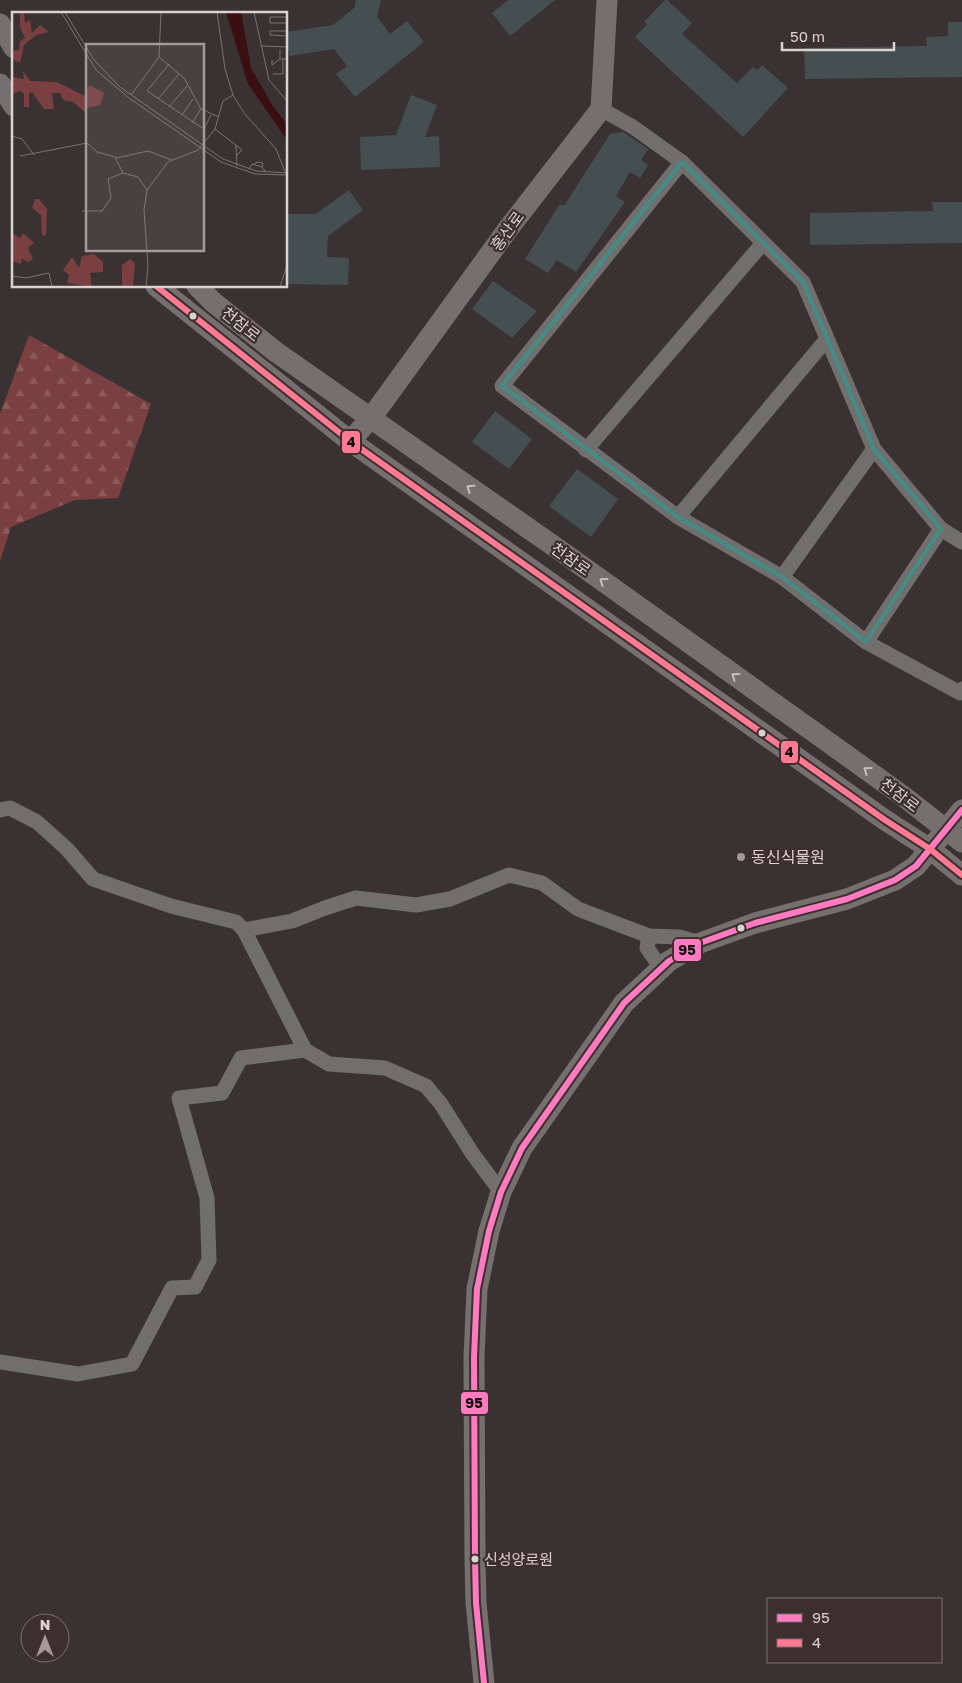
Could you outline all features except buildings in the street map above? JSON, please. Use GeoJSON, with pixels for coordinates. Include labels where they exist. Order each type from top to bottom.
{"type":"FeatureCollection","features":[{"type":"Feature","properties":{"kind":"street"},"geometry":{"type":"LineString","coordinates":[[607,0],[601,108],[633,127],[682,162],[803,282],[826,340],[874,449],[941,529],[962,542]]}},
{"type":"Feature","properties":{"kind":"street"},"geometry":{"type":"LineString","coordinates":[[0,24],[12,45]]}},
{"type":"Feature","properties":{"kind":"street"},"geometry":{"type":"LineString","coordinates":[[0,84],[12,103]]}},
{"type":"Feature","properties":{"kind":"street","name":"홍산로"},"geometry":{"type":"LineString","coordinates":[[350,441],[371,418],[508,229],[601,108]]}},
{"type":"Feature","properties":{"kind":"street"},"geometry":{"type":"LineString","coordinates":[[682,162],[502,386],[678,517],[782,577],[866,642],[960,693],[962,689]]}},
{"type":"Feature","properties":{"kind":"street"},"geometry":{"type":"LineString","coordinates":[[586,450],[763,243]]}},
{"type":"Feature","properties":{"kind":"street","name":"천잠로"},"geometry":{"type":"LineString","coordinates":[[159,288],[350,441],[885,820],[930,849],[962,875]]}},
{"type":"Feature","properties":{"kind":"street","name":"천잠로"},"geometry":{"type":"LineString","coordinates":[[199,288],[213,302],[276,352],[835,747],[954,836]]}},
{"type":"Feature","properties":{"kind":"street"},"geometry":{"type":"LineString","coordinates":[[678,517],[826,340]]}},
{"type":"Feature","properties":{"kind":"street"},"geometry":{"type":"LineString","coordinates":[[782,577],[874,449]]}},
{"type":"Feature","properties":{"kind":"street"},"geometry":{"type":"LineString","coordinates":[[866,642],[941,529]]}},
{"type":"Feature","properties":{"kind":"street"},"geometry":{"type":"LineString","coordinates":[[0,810],[10,808],[37,822],[93,878],[124,891],[171,906],[236,922],[244,930],[305,1050],[329,1064],[385,1068],[426,1086],[441,1104],[472,1153],[501,1192]]}},
{"type":"Feature","properties":{"kind":"street"},"geometry":{"type":"LineString","coordinates":[[484,1683],[476,1603],[474,1357],[477,1289],[488,1231],[501,1192],[522,1148],[624,1004],[669,961],[700,943],[755,924],[847,899],[895,880],[916,866],[930,849],[954,836],[962,810]]}},
{"type":"Feature","properties":{"kind":"street"},"geometry":{"type":"LineString","coordinates":[[244,930],[292,922],[325,908],[356,898],[416,905],[450,899],[509,875],[542,884],[578,909],[649,936],[679,937],[700,943]]}},
{"type":"Feature","properties":{"kind":"street"},"geometry":{"type":"LineString","coordinates":[[649,936],[647,948],[661,968]]}},
{"type":"Feature","properties":{"kind":"street"},"geometry":{"type":"LineString","coordinates":[[0,1362],[78,1374],[132,1364],[172,1288],[194,1287],[209,1260],[207,1198],[178,1098],[222,1093],[241,1058],[305,1050]]}},
{"type":"Feature","properties":{"kind":"highlighted area"},"geometry":{"type":"Polygon","coordinates":[[[682,162],[803,282],[874,449],[941,529],[866,642],[782,577],[678,517],[502,386],[682,162]]]}},
{"type":"Feature","properties":{"kind":"green space"},"geometry":{"type":"Polygon","coordinates":[[[29,335],[151,404],[118,498],[75,500],[11,527],[0,561],[0,414],[29,335]]]}},
{"type":"Feature","properties":{"kind":"transit line","name":"4"},"geometry":{"type":"LineString","coordinates":[[159,288],[350,441],[885,820],[930,849],[962,875]]}},
{"type":"Feature","properties":{"kind":"transit line","name":"95"},"geometry":{"type":"LineString","coordinates":[[484,1683],[476,1603],[475,1559],[474,1357],[477,1289],[489,1231],[501,1192],[522,1148],[624,1003],[669,961],[700,943],[755,923],[847,899],[895,880],[916,866],[962,810]]}},
{"type":"Feature","properties":{"kind":"place","name":"동신식물원"},"geometry":{"type":"Point","coordinates":[741,857]}},
{"type":"Feature","properties":{"kind":"place","name":"신성양로원"},"geometry":{"type":"Point","coordinates":[475,1559]}}]}
